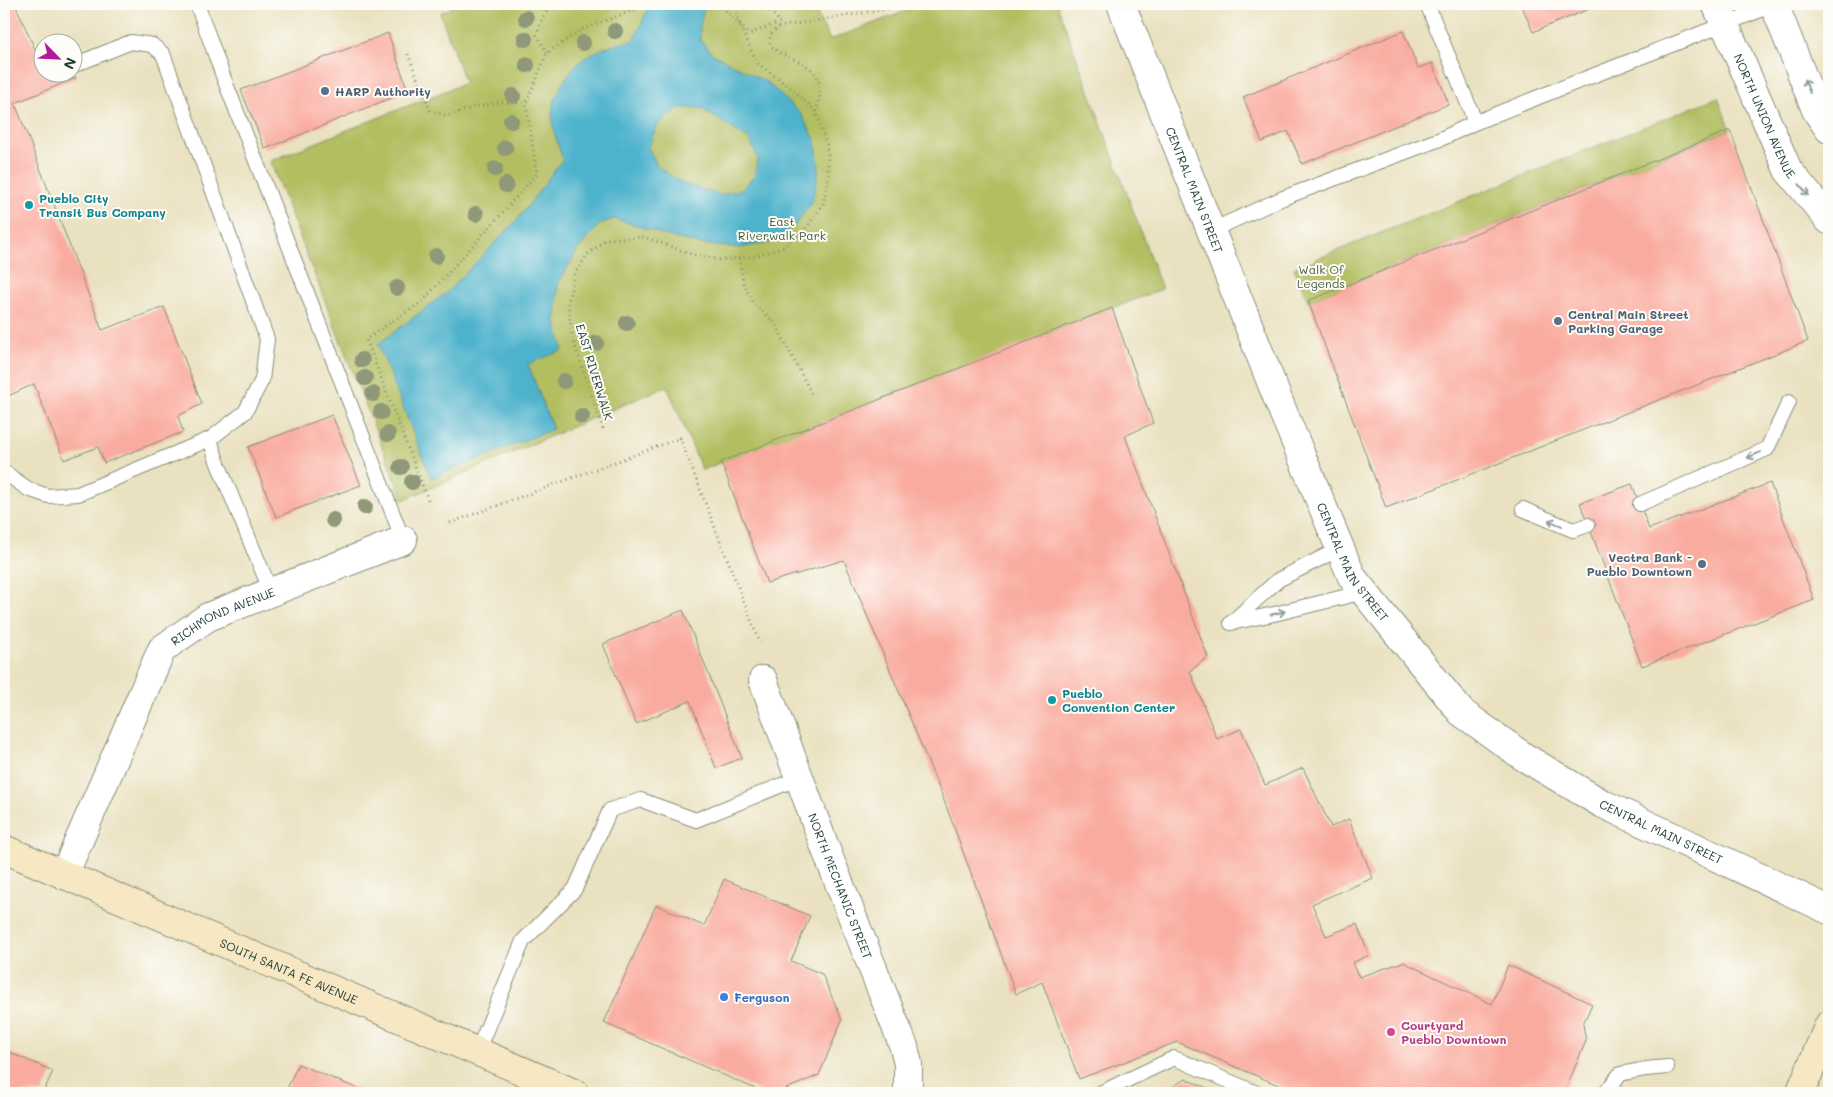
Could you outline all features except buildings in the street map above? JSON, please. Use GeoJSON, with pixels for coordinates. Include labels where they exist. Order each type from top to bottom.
{"type":"FeatureCollection","features":[{"type":"Feature","properties":{"kind":"main road","name":"SOUTH SANTA FE AVENUE"},"geometry":{"type":"LineString","coordinates":[[4,849],[574,1093]]}},
{"type":"Feature","properties":{"kind":"main road"},"geometry":{"type":"LineString","coordinates":[[1800,1093],[1829,1025]]}},
{"type":"Feature","properties":{"kind":"street","name":"CENTRAL MAIN STREET"},"geometry":{"type":"LineString","coordinates":[[1121,4],[1210,231],[1352,577],[1461,712],[1524,757],[1601,803],[1829,910]]}},
{"type":"Feature","properties":{"kind":"street"},"geometry":{"type":"LineString","coordinates":[[1775,4],[1816,110],[1829,129]]}},
{"type":"Feature","properties":{"kind":"street","name":"NORTH UNION AVENUE"},"geometry":{"type":"LineString","coordinates":[[1720,14],[1788,170],[1829,220]]}},
{"type":"Feature","properties":{"kind":"street","name":"RICHMOND AVENUE"},"geometry":{"type":"LineString","coordinates":[[64,875],[162,649],[208,617],[403,540]]}},
{"type":"Feature","properties":{"kind":"street","name":"NORTH MECHANIC STREET"},"geometry":{"type":"LineString","coordinates":[[763,680],[799,778],[904,1047],[908,1064],[908,1093]]}},
{"type":"Feature","properties":{"kind":"lane"},"geometry":{"type":"LineString","coordinates":[[197,4],[223,76],[403,540]]}},
{"type":"Feature","properties":{"kind":"lane"},"geometry":{"type":"LineString","coordinates":[[1427,4],[1471,111],[1474,123]]}},
{"type":"Feature","properties":{"kind":"lane"},"geometry":{"type":"LineString","coordinates":[[1210,231],[1283,198],[1443,138],[1720,14],[1775,4]]}},
{"type":"Feature","properties":{"kind":"lane"},"geometry":{"type":"LineString","coordinates":[[4,472],[28,489],[48,496],[78,494],[210,439],[245,412],[262,380],[267,339],[163,54],[152,45],[131,42],[82,62]]}},
{"type":"Feature","properties":{"kind":"lane"},"geometry":{"type":"LineString","coordinates":[[1640,504],[1767,449],[1789,402]]}},
{"type":"Feature","properties":{"kind":"lane"},"geometry":{"type":"LineString","coordinates":[[210,439],[217,461],[271,592]]}},
{"type":"Feature","properties":{"kind":"lane"},"geometry":{"type":"LineString","coordinates":[[1523,510],[1573,530],[1588,525]]}},
{"type":"Feature","properties":{"kind":"lane"},"geometry":{"type":"LineString","coordinates":[[1340,548],[1278,580],[1231,623],[1364,592]]}},
{"type":"Feature","properties":{"kind":"lane"},"geometry":{"type":"LineString","coordinates":[[477,1052],[523,941],[575,889],[610,810],[641,800],[696,820],[799,778]]}},
{"type":"Feature","properties":{"kind":"lane"},"geometry":{"type":"LineString","coordinates":[[1100,1093],[1174,1058],[1257,1093]]}},
{"type":"Feature","properties":{"kind":"lane"},"geometry":{"type":"LineString","coordinates":[[1606,1092],[1620,1074],[1646,1068],[1667,1067]]}},
{"type":"Feature","properties":{"kind":"path"},"geometry":{"type":"LineString","coordinates":[[547,53],[537,35],[541,19],[550,7],[556,4]]}},
{"type":"Feature","properties":{"kind":"path"},"geometry":{"type":"LineString","coordinates":[[428,500],[366,339],[422,302],[537,174],[526,104],[547,53],[583,29],[634,10],[637,4]]}},
{"type":"Feature","properties":{"kind":"path"},"geometry":{"type":"LineString","coordinates":[[712,4],[722,7],[741,4]]}},
{"type":"Feature","properties":{"kind":"path","name":"EAST RIVERWALK"},"geometry":{"type":"LineString","coordinates":[[603,429],[572,337],[568,303],[574,275],[587,255],[606,239],[644,237],[691,254],[722,260],[756,256],[783,247],[807,227],[823,204],[829,168],[827,145],[816,112],[795,91],[757,63],[740,25],[734,4]]}},
{"type":"Feature","properties":{"kind":"path"},"geometry":{"type":"LineString","coordinates":[[722,7],[749,34],[780,22],[764,4]]}},
{"type":"Feature","properties":{"kind":"path"},"geometry":{"type":"LineString","coordinates":[[816,112],[821,94],[820,85],[815,75],[808,66],[778,53],[770,46],[770,35],[778,27],[917,4]]}},
{"type":"Feature","properties":{"kind":"path"},"geometry":{"type":"LineString","coordinates":[[408,54],[430,110],[447,116],[476,107],[502,102],[526,104]]}},
{"type":"Feature","properties":{"kind":"path"},"geometry":{"type":"LineString","coordinates":[[739,258],[744,285],[755,305],[776,323],[811,393]]}},
{"type":"Feature","properties":{"kind":"path"},"geometry":{"type":"LineString","coordinates":[[450,522],[680,438],[760,643]]}},
{"type":"Feature","properties":{"kind":"green space","name":"East Riverwalk Park"},"geometry":{"type":"Polygon","coordinates":[[[459,4],[812,4],[830,40],[924,4],[1057,4],[1162,289],[702,470],[667,386],[403,500],[270,161],[465,83],[440,13],[459,4]]]}},
{"type":"Feature","properties":{"kind":"green space","name":"Walk Of Legends"},"geometry":{"type":"Polygon","coordinates":[[[1718,97],[1730,130],[1308,301],[1294,268],[1718,97]]]}},
{"type":"Feature","properties":{"kind":"water"},"geometry":{"type":"Polygon","coordinates":[[[650,4],[705,4],[700,25],[700,40],[713,54],[768,83],[801,114],[816,141],[819,169],[811,204],[794,226],[772,242],[739,248],[699,244],[614,219],[600,224],[579,248],[558,284],[556,322],[563,350],[528,364],[553,429],[431,478],[378,344],[446,293],[518,219],[563,159],[556,140],[552,113],[553,104],[573,68],[590,54],[611,46],[634,41],[650,4]],[[679,108],[658,124],[648,147],[658,167],[684,184],[721,195],[742,189],[754,176],[758,159],[750,140],[701,108],[679,108]]]}},
{"type":"Feature","properties":{"kind":"place","name":"HARP Authority"},"geometry":{"type":"Point","coordinates":[325,91]}},
{"type":"Feature","properties":{"kind":"place","name":"Pueblo City Transit Bus Company"},"geometry":{"type":"Point","coordinates":[29,205]}},
{"type":"Feature","properties":{"kind":"place","name":"Central Main Street Parking Garage"},"geometry":{"type":"Point","coordinates":[1558,321]}},
{"type":"Feature","properties":{"kind":"place","name":"Vectra Bank - Pueblo Downtown"},"geometry":{"type":"Point","coordinates":[1702,564]}},
{"type":"Feature","properties":{"kind":"place","name":"Pueblo Convention Center"},"geometry":{"type":"Point","coordinates":[1052,700]}},
{"type":"Feature","properties":{"kind":"place","name":"Ferguson"},"geometry":{"type":"Point","coordinates":[724,997]}},
{"type":"Feature","properties":{"kind":"place","name":"Courtyard Pueblo Downtown"},"geometry":{"type":"Point","coordinates":[1391,1032]}}]}
